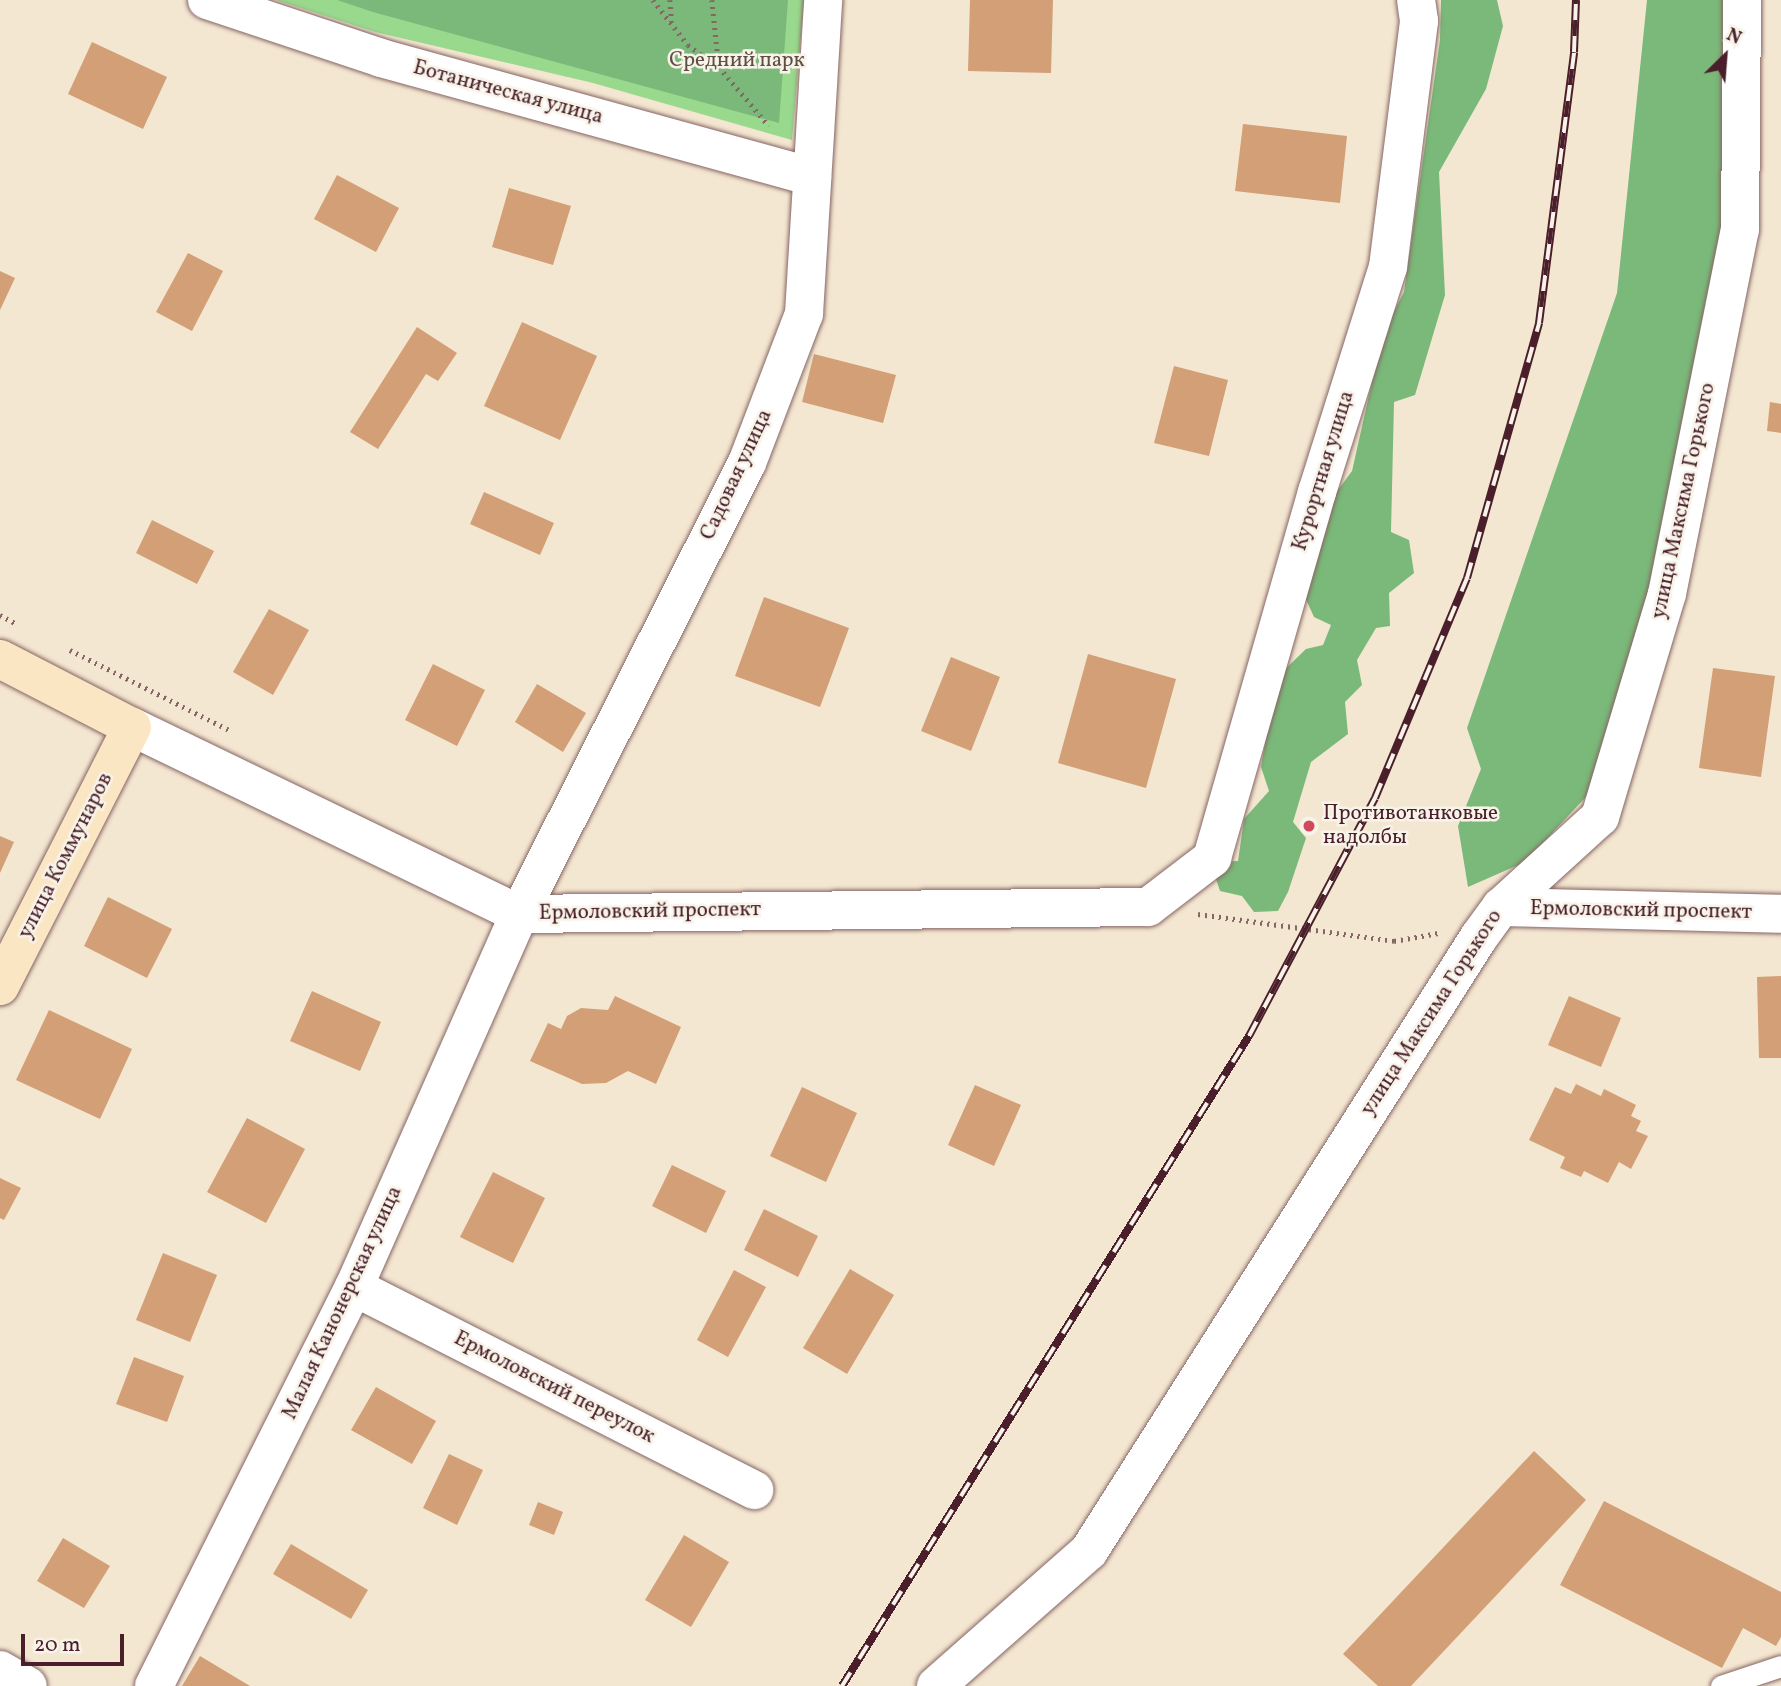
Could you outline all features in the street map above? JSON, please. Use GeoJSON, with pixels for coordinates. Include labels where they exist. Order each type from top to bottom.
{"type":"FeatureCollection","features":[{"type":"Feature","properties":{"kind":"street","name":"Ботаническая улица"},"geometry":{"type":"LineString","coordinates":[[206,0],[381,58],[812,177]]}},
{"type":"Feature","properties":{"kind":"street","name":"Садовая улица"},"geometry":{"type":"LineString","coordinates":[[519,914],[747,463],[804,314],[823,0]]}},
{"type":"Feature","properties":{"kind":"street","name":"Курортная улица"},"geometry":{"type":"LineString","coordinates":[[1148,907],[1212,858],[1317,492],[1388,267],[1419,22],[1416,0]]}},
{"type":"Feature","properties":{"kind":"street","name":"улица Максима Горького"},"geometry":{"type":"LineString","coordinates":[[937,1685],[1089,1551],[1452,977],[1501,907],[1600,817],[1667,593],[1740,230],[1742,0]]}},
{"type":"Feature","properties":{"kind":"street","name":"Ермоловский проспект"},"geometry":{"type":"LineString","coordinates":[[0,659],[132,727],[519,914],[1148,907]]}},
{"type":"Feature","properties":{"kind":"street","name":"улица Коммунаров"},"geometry":{"type":"LineString","coordinates":[[0,986],[132,727]]}},
{"type":"Feature","properties":{"kind":"street","name":"Ермоловский проспект"},"geometry":{"type":"LineString","coordinates":[[1501,907],[1781,914]]}},
{"type":"Feature","properties":{"kind":"street","name":"Малая Канонерская улица"},"geometry":{"type":"LineString","coordinates":[[154,1686],[354,1287],[519,914]]}},
{"type":"Feature","properties":{"kind":"street","name":"Ермоловский переулок"},"geometry":{"type":"LineString","coordinates":[[354,1287],[754,1490]]}},
{"type":"Feature","properties":{"kind":"street"},"geometry":{"type":"LineString","coordinates":[[0,1670],[28,1686]]}},
{"type":"Feature","properties":{"kind":"lane"},"geometry":{"type":"LineString","coordinates":[[1721,1686],[1781,1666]]}},
{"type":"Feature","properties":{"kind":"path"},"geometry":{"type":"LineString","coordinates":[[653,0],[688,46],[719,67],[812,177]]}},
{"type":"Feature","properties":{"kind":"path"},"geometry":{"type":"LineString","coordinates":[[670,0],[672,23]]}},
{"type":"Feature","properties":{"kind":"path"},"geometry":{"type":"LineString","coordinates":[[712,0],[719,67]]}},
{"type":"Feature","properties":{"kind":"path"},"geometry":{"type":"LineString","coordinates":[[1148,907],[1394,941],[1441,932]]}},
{"type":"Feature","properties":{"kind":"green space","name":"Средний парк"},"geometry":{"type":"Polygon","coordinates":[[[276,0],[804,0],[792,140],[593,83],[375,32],[276,0]]]}},
{"type":"Feature","properties":{"kind":"green space","name":"Средний парк"},"geometry":{"type":"Polygon","coordinates":[[[337,0],[788,0],[779,123],[373,12],[337,0]]]}},
{"type":"Feature","properties":{"kind":"green space"},"geometry":{"type":"Polygon","coordinates":[[[1441,0],[1497,0],[1503,26],[1486,89],[1439,172],[1445,295],[1415,395],[1394,402],[1391,532],[1409,540],[1414,573],[1389,593],[1390,626],[1376,628],[1357,660],[1362,685],[1345,702],[1348,734],[1311,762],[1293,822],[1306,838],[1288,892],[1278,911],[1254,912],[1242,896],[1220,891],[1215,876],[1220,862],[1238,861],[1244,819],[1269,791],[1261,767],[1276,678],[1306,649],[1323,645],[1331,625],[1314,617],[1299,584],[1324,509],[1352,471],[1383,333],[1404,292],[1440,40],[1441,0]]]}},
{"type":"Feature","properties":{"kind":"green space"},"geometry":{"type":"Polygon","coordinates":[[[1647,0],[1729,0],[1730,233],[1658,591],[1597,785],[1525,862],[1468,887],[1458,826],[1481,769],[1467,728],[1617,293],[1647,0]]]}},
{"type":"Feature","properties":{"kind":"building"},"geometry":{"type":"Polygon","coordinates":[[[970,0],[1053,0],[1051,73],[968,71],[970,0]]]}},
{"type":"Feature","properties":{"kind":"building"},"geometry":{"type":"Polygon","coordinates":[[[92,42],[167,77],[143,129],[68,94],[92,42]]]}},
{"type":"Feature","properties":{"kind":"building"},"geometry":{"type":"Polygon","coordinates":[[[1243,124],[1347,136],[1340,203],[1235,191],[1243,124]]]}},
{"type":"Feature","properties":{"kind":"building"},"geometry":{"type":"Polygon","coordinates":[[[337,175],[399,208],[376,252],[314,219],[337,175]]]}},
{"type":"Feature","properties":{"kind":"building"},"geometry":{"type":"Polygon","coordinates":[[[509,188],[571,206],[553,265],[492,247],[509,188]]]}},
{"type":"Feature","properties":{"kind":"building"},"geometry":{"type":"Polygon","coordinates":[[[188,253],[223,271],[192,331],[156,312],[188,253]]]}},
{"type":"Feature","properties":{"kind":"building"},"geometry":{"type":"Polygon","coordinates":[[[0,271],[15,278],[0,310],[0,271]]]}},
{"type":"Feature","properties":{"kind":"building"},"geometry":{"type":"Polygon","coordinates":[[[522,322],[597,356],[560,440],[484,406],[522,322]]]}},
{"type":"Feature","properties":{"kind":"building"},"geometry":{"type":"Polygon","coordinates":[[[417,327],[457,353],[438,381],[426,374],[378,449],[350,432],[417,327]]]}},
{"type":"Feature","properties":{"kind":"building"},"geometry":{"type":"Polygon","coordinates":[[[814,354],[896,375],[883,423],[802,402],[814,354]]]}},
{"type":"Feature","properties":{"kind":"building"},"geometry":{"type":"Polygon","coordinates":[[[1174,366],[1228,380],[1209,456],[1154,443],[1174,366]]]}},
{"type":"Feature","properties":{"kind":"building"},"geometry":{"type":"Polygon","coordinates":[[[1770,402],[1781,404],[1781,433],[1767,431],[1770,402]]]}},
{"type":"Feature","properties":{"kind":"building"},"geometry":{"type":"Polygon","coordinates":[[[484,492],[554,523],[540,555],[470,524],[484,492]]]}},
{"type":"Feature","properties":{"kind":"building"},"geometry":{"type":"Polygon","coordinates":[[[152,520],[214,551],[197,584],[136,553],[152,520]]]}},
{"type":"Feature","properties":{"kind":"building"},"geometry":{"type":"Polygon","coordinates":[[[764,597],[849,628],[820,707],[735,676],[764,597]]]}},
{"type":"Feature","properties":{"kind":"building"},"geometry":{"type":"Polygon","coordinates":[[[269,609],[309,630],[273,695],[233,672],[269,609]]]}},
{"type":"Feature","properties":{"kind":"building"},"geometry":{"type":"Polygon","coordinates":[[[1088,654],[1176,679],[1146,788],[1058,763],[1088,654]]]}},
{"type":"Feature","properties":{"kind":"building"},"geometry":{"type":"Polygon","coordinates":[[[951,657],[1000,677],[971,751],[921,731],[951,657]]]}},
{"type":"Feature","properties":{"kind":"building"},"geometry":{"type":"Polygon","coordinates":[[[433,664],[485,690],[457,746],[405,720],[433,664]]]}},
{"type":"Feature","properties":{"kind":"building"},"geometry":{"type":"Polygon","coordinates":[[[1713,668],[1775,676],[1761,777],[1699,768],[1713,668]]]}},
{"type":"Feature","properties":{"kind":"building"},"geometry":{"type":"Polygon","coordinates":[[[537,684],[586,713],[563,752],[515,722],[537,684]]]}},
{"type":"Feature","properties":{"kind":"building"},"geometry":{"type":"Polygon","coordinates":[[[0,836],[14,842],[0,873],[0,836]]]}},
{"type":"Feature","properties":{"kind":"building"},"geometry":{"type":"Polygon","coordinates":[[[108,897],[172,929],[147,978],[84,946],[108,897]]]}},
{"type":"Feature","properties":{"kind":"building"},"geometry":{"type":"Polygon","coordinates":[[[1781,976],[1781,1058],[1759,1058],[1757,977],[1781,976]]]}},
{"type":"Feature","properties":{"kind":"building"},"geometry":{"type":"Polygon","coordinates":[[[312,991],[381,1022],[360,1071],[290,1041],[312,991]]]}},
{"type":"Feature","properties":{"kind":"building"},"geometry":{"type":"Polygon","coordinates":[[[615,996],[681,1027],[656,1084],[628,1071],[606,1083],[582,1084],[530,1061],[548,1023],[561,1029],[567,1016],[581,1008],[608,1010],[615,996]]]}},
{"type":"Feature","properties":{"kind":"building"},"geometry":{"type":"Polygon","coordinates":[[[1569,996],[1621,1018],[1601,1067],[1548,1045],[1569,996]]]}},
{"type":"Feature","properties":{"kind":"building"},"geometry":{"type":"Polygon","coordinates":[[[49,1010],[132,1049],[100,1119],[16,1080],[49,1010]]]}},
{"type":"Feature","properties":{"kind":"building"},"geometry":{"type":"Polygon","coordinates":[[[1576,1084],[1601,1096],[1604,1089],[1636,1105],[1631,1116],[1641,1121],[1636,1131],[1648,1136],[1631,1169],[1619,1162],[1608,1183],[1584,1171],[1581,1177],[1560,1168],[1565,1157],[1529,1140],[1555,1087],[1571,1094],[1576,1084]]]}},
{"type":"Feature","properties":{"kind":"building"},"geometry":{"type":"Polygon","coordinates":[[[975,1085],[1021,1105],[994,1166],[948,1145],[975,1085]]]}},
{"type":"Feature","properties":{"kind":"building"},"geometry":{"type":"Polygon","coordinates":[[[802,1087],[857,1113],[826,1182],[770,1156],[802,1087]]]}},
{"type":"Feature","properties":{"kind":"building"},"geometry":{"type":"Polygon","coordinates":[[[247,1118],[305,1149],[266,1223],[207,1192],[247,1118]]]}},
{"type":"Feature","properties":{"kind":"building"},"geometry":{"type":"Polygon","coordinates":[[[672,1165],[726,1191],[706,1233],[652,1206],[672,1165]]]}},
{"type":"Feature","properties":{"kind":"building"},"geometry":{"type":"Polygon","coordinates":[[[493,1172],[545,1198],[513,1263],[460,1237],[493,1172]]]}},
{"type":"Feature","properties":{"kind":"building"},"geometry":{"type":"Polygon","coordinates":[[[0,1178],[21,1188],[4,1220],[0,1218],[0,1178]]]}},
{"type":"Feature","properties":{"kind":"building"},"geometry":{"type":"Polygon","coordinates":[[[764,1209],[818,1236],[798,1277],[744,1250],[764,1209]]]}},
{"type":"Feature","properties":{"kind":"building"},"geometry":{"type":"Polygon","coordinates":[[[163,1253],[217,1275],[190,1342],[136,1320],[163,1253]]]}},
{"type":"Feature","properties":{"kind":"building"},"geometry":{"type":"Polygon","coordinates":[[[850,1269],[894,1295],[847,1374],[803,1348],[850,1269]]]}},
{"type":"Feature","properties":{"kind":"building"},"geometry":{"type":"Polygon","coordinates":[[[734,1270],[766,1287],[728,1357],[697,1340],[734,1270]]]}},
{"type":"Feature","properties":{"kind":"building"},"geometry":{"type":"Polygon","coordinates":[[[134,1357],[184,1376],[167,1422],[116,1404],[134,1357]]]}},
{"type":"Feature","properties":{"kind":"building"},"geometry":{"type":"Polygon","coordinates":[[[376,1387],[436,1421],[412,1464],[351,1430],[376,1387]]]}},
{"type":"Feature","properties":{"kind":"building"},"geometry":{"type":"Polygon","coordinates":[[[1534,1451],[1586,1500],[1411,1686],[1378,1686],[1343,1654],[1534,1451]]]}},
{"type":"Feature","properties":{"kind":"building"},"geometry":{"type":"Polygon","coordinates":[[[449,1454],[483,1470],[457,1525],[423,1508],[449,1454]]]}},
{"type":"Feature","properties":{"kind":"building"},"geometry":{"type":"Polygon","coordinates":[[[1604,1501],[1781,1592],[1781,1637],[1776,1646],[1743,1628],[1722,1668],[1560,1585],[1604,1501]]]}},
{"type":"Feature","properties":{"kind":"building"},"geometry":{"type":"Polygon","coordinates":[[[538,1502],[563,1512],[554,1535],[529,1525],[538,1502]]]}},
{"type":"Feature","properties":{"kind":"building"},"geometry":{"type":"Polygon","coordinates":[[[684,1535],[729,1562],[691,1627],[645,1600],[684,1535]]]}},
{"type":"Feature","properties":{"kind":"building"},"geometry":{"type":"Polygon","coordinates":[[[63,1538],[110,1566],[84,1608],[37,1581],[63,1538]]]}},
{"type":"Feature","properties":{"kind":"building"},"geometry":{"type":"Polygon","coordinates":[[[291,1544],[368,1590],[351,1619],[273,1574],[291,1544]]]}},
{"type":"Feature","properties":{"kind":"building"},"geometry":{"type":"Polygon","coordinates":[[[200,1656],[250,1686],[182,1686],[200,1656]]]}},
{"type":"Feature","properties":{"kind":"railway"},"geometry":{"type":"LineString","coordinates":[[842,1686],[1249,1036],[1375,798],[1467,578],[1539,323],[1574,52],[1576,0]]}},
{"type":"Feature","properties":{"kind":"place","name":"Противотанковые надолбы"},"geometry":{"type":"Point","coordinates":[1309,826]}}]}
